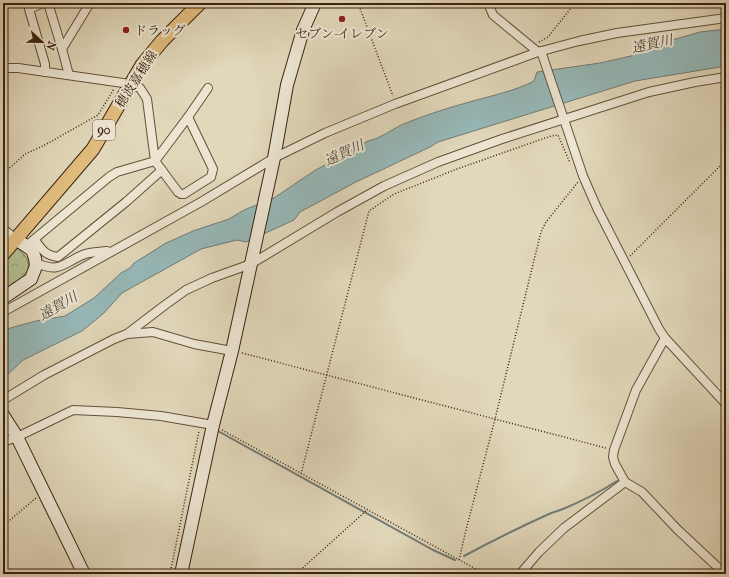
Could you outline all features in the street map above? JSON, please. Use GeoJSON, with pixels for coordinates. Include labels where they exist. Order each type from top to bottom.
{"type":"FeatureCollection","features":[{"type":"Feature","properties":{"kind":"main road","name":"穂波嘉穂線"},"geometry":{"type":"LineString","coordinates":[[3,254],[26,242],[93,149],[124,83],[142,65],[162,41],[200,3]]}},
{"type":"Feature","properties":{"kind":"street"},"geometry":{"type":"LineString","coordinates":[[43,3],[28,9],[45,64],[45,72]]}},
{"type":"Feature","properties":{"kind":"street"},"geometry":{"type":"LineString","coordinates":[[48,3],[69,75]]}},
{"type":"Feature","properties":{"kind":"street"},"geometry":{"type":"LineString","coordinates":[[62,49],[90,3]]}},
{"type":"Feature","properties":{"kind":"street"},"geometry":{"type":"LineString","coordinates":[[488,3],[493,15],[540,52],[584,176],[597,208],[665,338],[726,404]]}},
{"type":"Feature","properties":{"kind":"street"},"geometry":{"type":"LineString","coordinates":[[181,574],[213,425],[232,351],[252,260],[273,162],[287,85],[311,5]]}},
{"type":"Feature","properties":{"kind":"street"},"geometry":{"type":"LineString","coordinates":[[3,312],[326,133],[395,104],[540,52],[579,41],[617,33],[726,18]]}},
{"type":"Feature","properties":{"kind":"street"},"geometry":{"type":"LineString","coordinates":[[3,68],[18,68],[124,83],[140,88],[147,99],[155,161],[181,194],[184,194],[211,177],[213,174],[213,169],[188,117]]}},
{"type":"Feature","properties":{"kind":"street"},"geometry":{"type":"LineString","coordinates":[[3,400],[44,375],[108,342],[127,334],[186,290],[252,260],[384,186],[445,159],[563,118],[649,92],[726,77]]}},
{"type":"Feature","properties":{"kind":"street"},"geometry":{"type":"LineString","coordinates":[[26,242],[117,172],[155,161],[208,88]]}},
{"type":"Feature","properties":{"kind":"street"},"geometry":{"type":"LineString","coordinates":[[3,229],[43,252],[58,257],[126,202],[162,170]]}},
{"type":"Feature","properties":{"kind":"street"},"geometry":{"type":"LineString","coordinates":[[3,298],[31,279],[35,273],[36,262],[32,250],[26,242]]}},
{"type":"Feature","properties":{"kind":"street"},"geometry":{"type":"LineString","coordinates":[[36,262],[46,267],[62,267],[86,254],[114,250]]}},
{"type":"Feature","properties":{"kind":"street"},"geometry":{"type":"LineString","coordinates":[[127,334],[153,332],[194,344],[232,351]]}},
{"type":"Feature","properties":{"kind":"street"},"geometry":{"type":"LineString","coordinates":[[665,338],[636,390],[613,456],[615,464],[625,482],[642,492],[724,574]]}},
{"type":"Feature","properties":{"kind":"street"},"geometry":{"type":"LineString","coordinates":[[3,442],[17,437],[73,410],[161,416],[213,425]]}},
{"type":"Feature","properties":{"kind":"street"},"geometry":{"type":"LineString","coordinates":[[3,414],[17,437],[84,574]]}},
{"type":"Feature","properties":{"kind":"street"},"geometry":{"type":"LineString","coordinates":[[520,574],[539,552],[564,528],[625,482]]}},
{"type":"Feature","properties":{"kind":"path"},"geometry":{"type":"LineString","coordinates":[[358,3],[395,104]]}},
{"type":"Feature","properties":{"kind":"path"},"geometry":{"type":"LineString","coordinates":[[531,46],[548,37],[575,3]]}},
{"type":"Feature","properties":{"kind":"path"},"geometry":{"type":"LineString","coordinates":[[3,174],[25,154],[43,146],[98,114],[124,83]]}},
{"type":"Feature","properties":{"kind":"path"},"geometry":{"type":"LineString","coordinates":[[722,86],[726,90]]}},
{"type":"Feature","properties":{"kind":"path"},"geometry":{"type":"LineString","coordinates":[[301,474],[368,211],[394,194],[457,169],[551,136],[558,135],[572,169]]}},
{"type":"Feature","properties":{"kind":"path"},"geometry":{"type":"LineString","coordinates":[[625,261],[726,160]]}},
{"type":"Feature","properties":{"kind":"path"},"geometry":{"type":"LineString","coordinates":[[460,560],[466,530],[541,232],[550,217],[584,176]]}},
{"type":"Feature","properties":{"kind":"path"},"geometry":{"type":"LineString","coordinates":[[232,351],[614,450]]}},
{"type":"Feature","properties":{"kind":"path"},"geometry":{"type":"LineString","coordinates":[[170,574],[199,434],[199,423]]}},
{"type":"Feature","properties":{"kind":"path"},"geometry":{"type":"LineString","coordinates":[[213,425],[485,574]]}},
{"type":"Feature","properties":{"kind":"path"},"geometry":{"type":"LineString","coordinates":[[3,526],[43,491]]}},
{"type":"Feature","properties":{"kind":"path"},"geometry":{"type":"LineString","coordinates":[[296,574],[367,510]]}},
{"type":"Feature","properties":{"kind":"green space"},"geometry":{"type":"Polygon","coordinates":[[[17,248],[28,262],[28,268],[22,278],[3,292],[3,264],[17,248]]]}},
{"type":"Feature","properties":{"kind":"water"},"geometry":{"type":"Polygon","coordinates":[[[726,29],[726,66],[635,81],[438,142],[356,182],[300,212],[294,220],[246,242],[237,240],[201,249],[122,293],[103,314],[82,331],[23,360],[3,379],[3,330],[36,321],[65,316],[94,298],[134,263],[166,243],[193,231],[229,219],[244,210],[274,198],[314,171],[368,141],[378,138],[401,125],[448,108],[519,88],[534,81],[537,72],[600,63],[631,56],[636,54],[638,49],[651,49],[655,45],[700,32],[726,29]]]}},
{"type":"Feature","properties":{"kind":"waterway"},"geometry":{"type":"LineString","coordinates":[[218,431],[433,550],[455,560]]}},
{"type":"Feature","properties":{"kind":"waterway"},"geometry":{"type":"LineString","coordinates":[[464,556],[527,524],[584,500],[617,481]]}},
{"type":"Feature","properties":{"kind":"place","name":"セブン-イレブン"},"geometry":{"type":"Point","coordinates":[342,19]}},
{"type":"Feature","properties":{"kind":"place","name":"ドラッグ"},"geometry":{"type":"Point","coordinates":[126,30]}},
{"type":"Feature","properties":{"kind":"water label","name":"遠賀川"},"geometry":{"type":"Point","coordinates":[652,44]}},
{"type":"Feature","properties":{"kind":"water label","name":"遠賀川"},"geometry":{"type":"Point","coordinates":[344,153]}},
{"type":"Feature","properties":{"kind":"water label","name":"遠賀川"},"geometry":{"type":"Point","coordinates":[58,306]}}]}
